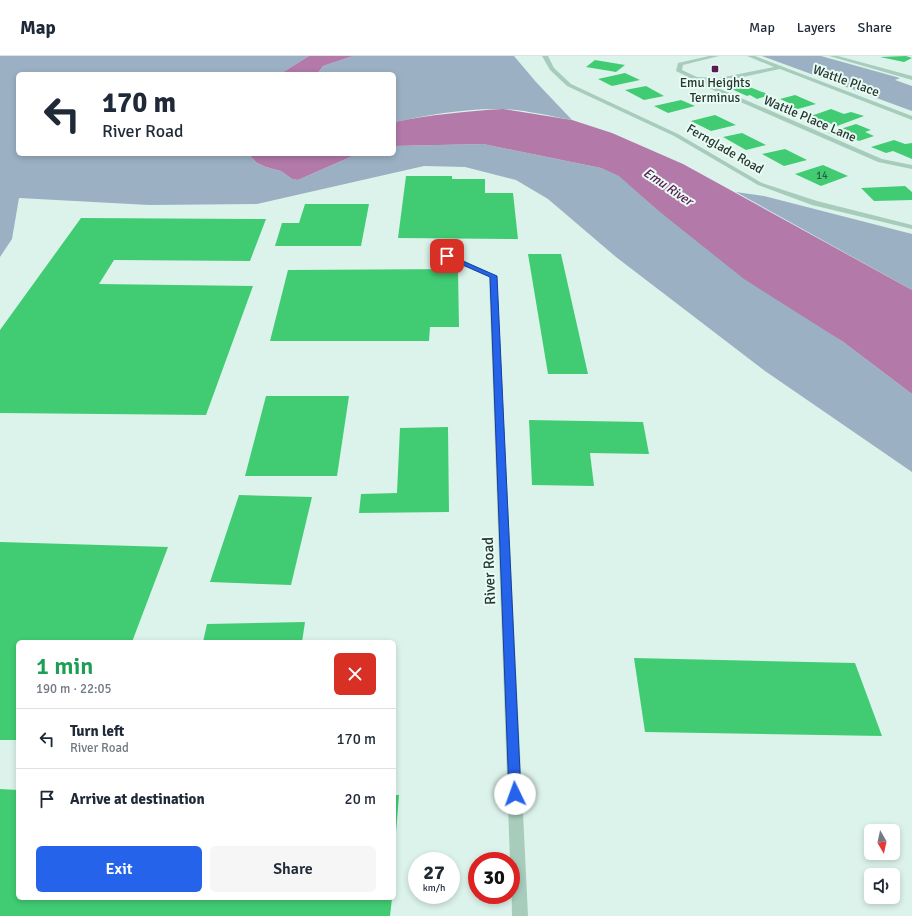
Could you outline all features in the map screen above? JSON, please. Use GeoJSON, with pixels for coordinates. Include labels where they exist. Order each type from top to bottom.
{"type":"FeatureCollection","features":[{"type":"Feature","properties":{"kind":"street","name":"Fernglade Road"},"geometry":{"type":"LineString","coordinates":[[545,56],[552,69],[569,85],[676,135],[760,184],[815,203],[912,227]]}},
{"type":"Feature","properties":{"kind":"street","name":"Wattle Place Lane"},"geometry":{"type":"LineString","coordinates":[[716,56],[680,64],[679,71],[696,79],[719,80],[778,68]]}},
{"type":"Feature","properties":{"kind":"street","name":"Wattle Place"},"geometry":{"type":"LineString","coordinates":[[750,56],[912,118]]}},
{"type":"Feature","properties":{"kind":"street"},"geometry":{"type":"LineString","coordinates":[[832,56],[912,78]]}},
{"type":"Feature","properties":{"kind":"street","name":"Wattle Place Lane"},"geometry":{"type":"LineString","coordinates":[[708,80],[708,86],[713,89],[880,161],[912,167]]}},
{"type":"Feature","properties":{"kind":"street","name":"River Road"},"geometry":{"type":"LineString","coordinates":[[447,256],[494,276],[520,916]]}},
{"type":"Feature","properties":{"kind":"shaded area"},"geometry":{"type":"Polygon","coordinates":[[[0,56],[309,56],[283,72],[16,72],[16,156],[250,156],[257,163],[281,171],[292,179],[298,180],[352,156],[396,156],[396,146],[483,144],[601,168],[620,176],[655,208],[842,341],[912,394],[912,472],[765,371],[616,257],[548,199],[516,180],[465,167],[424,166],[257,204],[149,205],[19,198],[12,239],[0,257],[0,56]]]}},
{"type":"Feature","properties":{"kind":"shaded area"},"geometry":{"type":"Polygon","coordinates":[[[353,56],[514,56],[572,120],[537,113],[488,109],[448,112],[396,122],[396,72],[318,72],[323,66],[353,56]]]}},
{"type":"Feature","properties":{"kind":"shaded area"},"geometry":{"type":"Polygon","coordinates":[[[762,56],[821,56],[900,78],[895,80],[912,86],[912,111],[762,56]]]}},
{"type":"Feature","properties":{"kind":"shaded area"},"geometry":{"type":"Polygon","coordinates":[[[736,192],[764,196],[912,234],[912,290],[736,192]]]}},
{"type":"Feature","properties":{"kind":"water"},"geometry":{"type":"Polygon","coordinates":[[[309,56],[353,56],[323,66],[318,72],[283,72],[309,56]]]}},
{"type":"Feature","properties":{"kind":"water","name":"Emu River"},"geometry":{"type":"Polygon","coordinates":[[[503,109],[572,120],[612,133],[683,164],[912,290],[912,394],[842,341],[744,279],[655,208],[619,176],[601,168],[483,144],[396,146],[396,122],[421,117],[503,109]]]}},
{"type":"Feature","properties":{"kind":"water"},"geometry":{"type":"Polygon","coordinates":[[[250,156],[352,156],[298,180],[292,179],[281,171],[257,163],[250,156]]]}},
{"type":"Feature","properties":{"kind":"building"},"geometry":{"type":"Polygon","coordinates":[[[906,56],[912,58],[904,62],[880,57],[906,56]]]}},
{"type":"Feature","properties":{"kind":"building"},"geometry":{"type":"Polygon","coordinates":[[[595,60],[625,65],[616,72],[586,67],[595,60]]]}},
{"type":"Feature","properties":{"kind":"building"},"geometry":{"type":"Polygon","coordinates":[[[625,73],[640,80],[612,86],[598,79],[625,73]]]}},
{"type":"Feature","properties":{"kind":"building"},"geometry":{"type":"Polygon","coordinates":[[[742,84],[770,95],[757,99],[727,87],[742,84]]]}},
{"type":"Feature","properties":{"kind":"building"},"geometry":{"type":"Polygon","coordinates":[[[646,86],[664,96],[644,100],[625,90],[646,86]]]}},
{"type":"Feature","properties":{"kind":"building"},"geometry":{"type":"Polygon","coordinates":[[[795,95],[816,104],[794,110],[784,105],[791,104],[780,99],[795,95]]]}},
{"type":"Feature","properties":{"kind":"building"},"geometry":{"type":"Polygon","coordinates":[[[681,100],[695,106],[668,113],[654,106],[681,100]]]}},
{"type":"Feature","properties":{"kind":"building"},"geometry":{"type":"Polygon","coordinates":[[[831,109],[844,114],[851,112],[864,116],[837,126],[811,116],[831,109]]]}},
{"type":"Feature","properties":{"kind":"building"},"geometry":{"type":"Polygon","coordinates":[[[715,115],[736,125],[711,131],[691,121],[715,115]]]}},
{"type":"Feature","properties":{"kind":"building"},"geometry":{"type":"Polygon","coordinates":[[[856,124],[871,130],[865,132],[874,136],[859,141],[847,136],[840,138],[828,133],[856,124]]]}},
{"type":"Feature","properties":{"kind":"building"},"geometry":{"type":"Polygon","coordinates":[[[742,133],[766,145],[746,150],[723,137],[742,133]]]}},
{"type":"Feature","properties":{"kind":"building"},"geometry":{"type":"Polygon","coordinates":[[[894,140],[905,144],[912,143],[912,159],[893,151],[886,153],[871,147],[894,140]]]}},
{"type":"Feature","properties":{"kind":"building"},"geometry":{"type":"Polygon","coordinates":[[[785,149],[807,160],[784,166],[762,154],[785,149]]]}},
{"type":"Feature","properties":{"kind":"building"},"geometry":{"type":"Polygon","coordinates":[[[823,165],[848,176],[821,186],[795,174],[823,165]]]}},
{"type":"Feature","properties":{"kind":"building"},"geometry":{"type":"Polygon","coordinates":[[[406,176],[452,176],[452,179],[485,179],[485,193],[513,193],[518,239],[398,238],[406,176]]]}},
{"type":"Feature","properties":{"kind":"building"},"geometry":{"type":"Polygon","coordinates":[[[905,186],[912,192],[912,200],[874,201],[861,188],[905,186]]]}},
{"type":"Feature","properties":{"kind":"building"},"geometry":{"type":"Polygon","coordinates":[[[305,204],[369,204],[361,246],[275,246],[282,223],[299,223],[305,204]]]}},
{"type":"Feature","properties":{"kind":"building"},"geometry":{"type":"Polygon","coordinates":[[[81,218],[266,219],[250,261],[114,260],[99,284],[253,286],[206,415],[0,413],[0,330],[81,218]]]}},
{"type":"Feature","properties":{"kind":"building"},"geometry":{"type":"Polygon","coordinates":[[[528,254],[561,254],[588,374],[548,374],[528,254]]]}},
{"type":"Feature","properties":{"kind":"building"},"geometry":{"type":"Polygon","coordinates":[[[458,269],[459,327],[430,327],[429,341],[270,341],[288,270],[458,269]]]}},
{"type":"Feature","properties":{"kind":"building"},"geometry":{"type":"Polygon","coordinates":[[[266,396],[349,396],[337,476],[245,476],[266,396]]]}},
{"type":"Feature","properties":{"kind":"building"},"geometry":{"type":"Polygon","coordinates":[[[529,420],[643,422],[649,454],[590,453],[594,486],[532,485],[529,420]]]}},
{"type":"Feature","properties":{"kind":"building"},"geometry":{"type":"Polygon","coordinates":[[[448,427],[449,512],[359,513],[361,494],[397,493],[400,428],[448,427]]]}},
{"type":"Feature","properties":{"kind":"building"},"geometry":{"type":"Polygon","coordinates":[[[239,495],[312,497],[291,585],[210,582],[239,495]]]}},
{"type":"Feature","properties":{"kind":"building"},"geometry":{"type":"Polygon","coordinates":[[[0,542],[168,547],[133,640],[16,640],[16,740],[0,740],[0,542]]]}},
{"type":"Feature","properties":{"kind":"building"},"geometry":{"type":"Polygon","coordinates":[[[305,622],[302,640],[203,640],[207,624],[305,622]]]}},
{"type":"Feature","properties":{"kind":"building"},"geometry":{"type":"Polygon","coordinates":[[[634,658],[855,663],[882,736],[645,732],[634,658]]]}},
{"type":"Feature","properties":{"kind":"building"},"geometry":{"type":"Polygon","coordinates":[[[0,789],[16,790],[16,900],[392,900],[390,916],[0,916],[0,789]]]}},
{"type":"Feature","properties":{"kind":"building"},"geometry":{"type":"Polygon","coordinates":[[[396,795],[399,795],[396,832],[396,795]]]}},
{"type":"Feature","properties":{"kind":"place","name":"Emu Heights Terminus"},"geometry":{"type":"Point","coordinates":[715,69]}},
{"type":"Feature","properties":{"kind":"route"},"geometry":{"type":"LineString","coordinates":[[447,256],[494,276],[515,794]]}}]}
